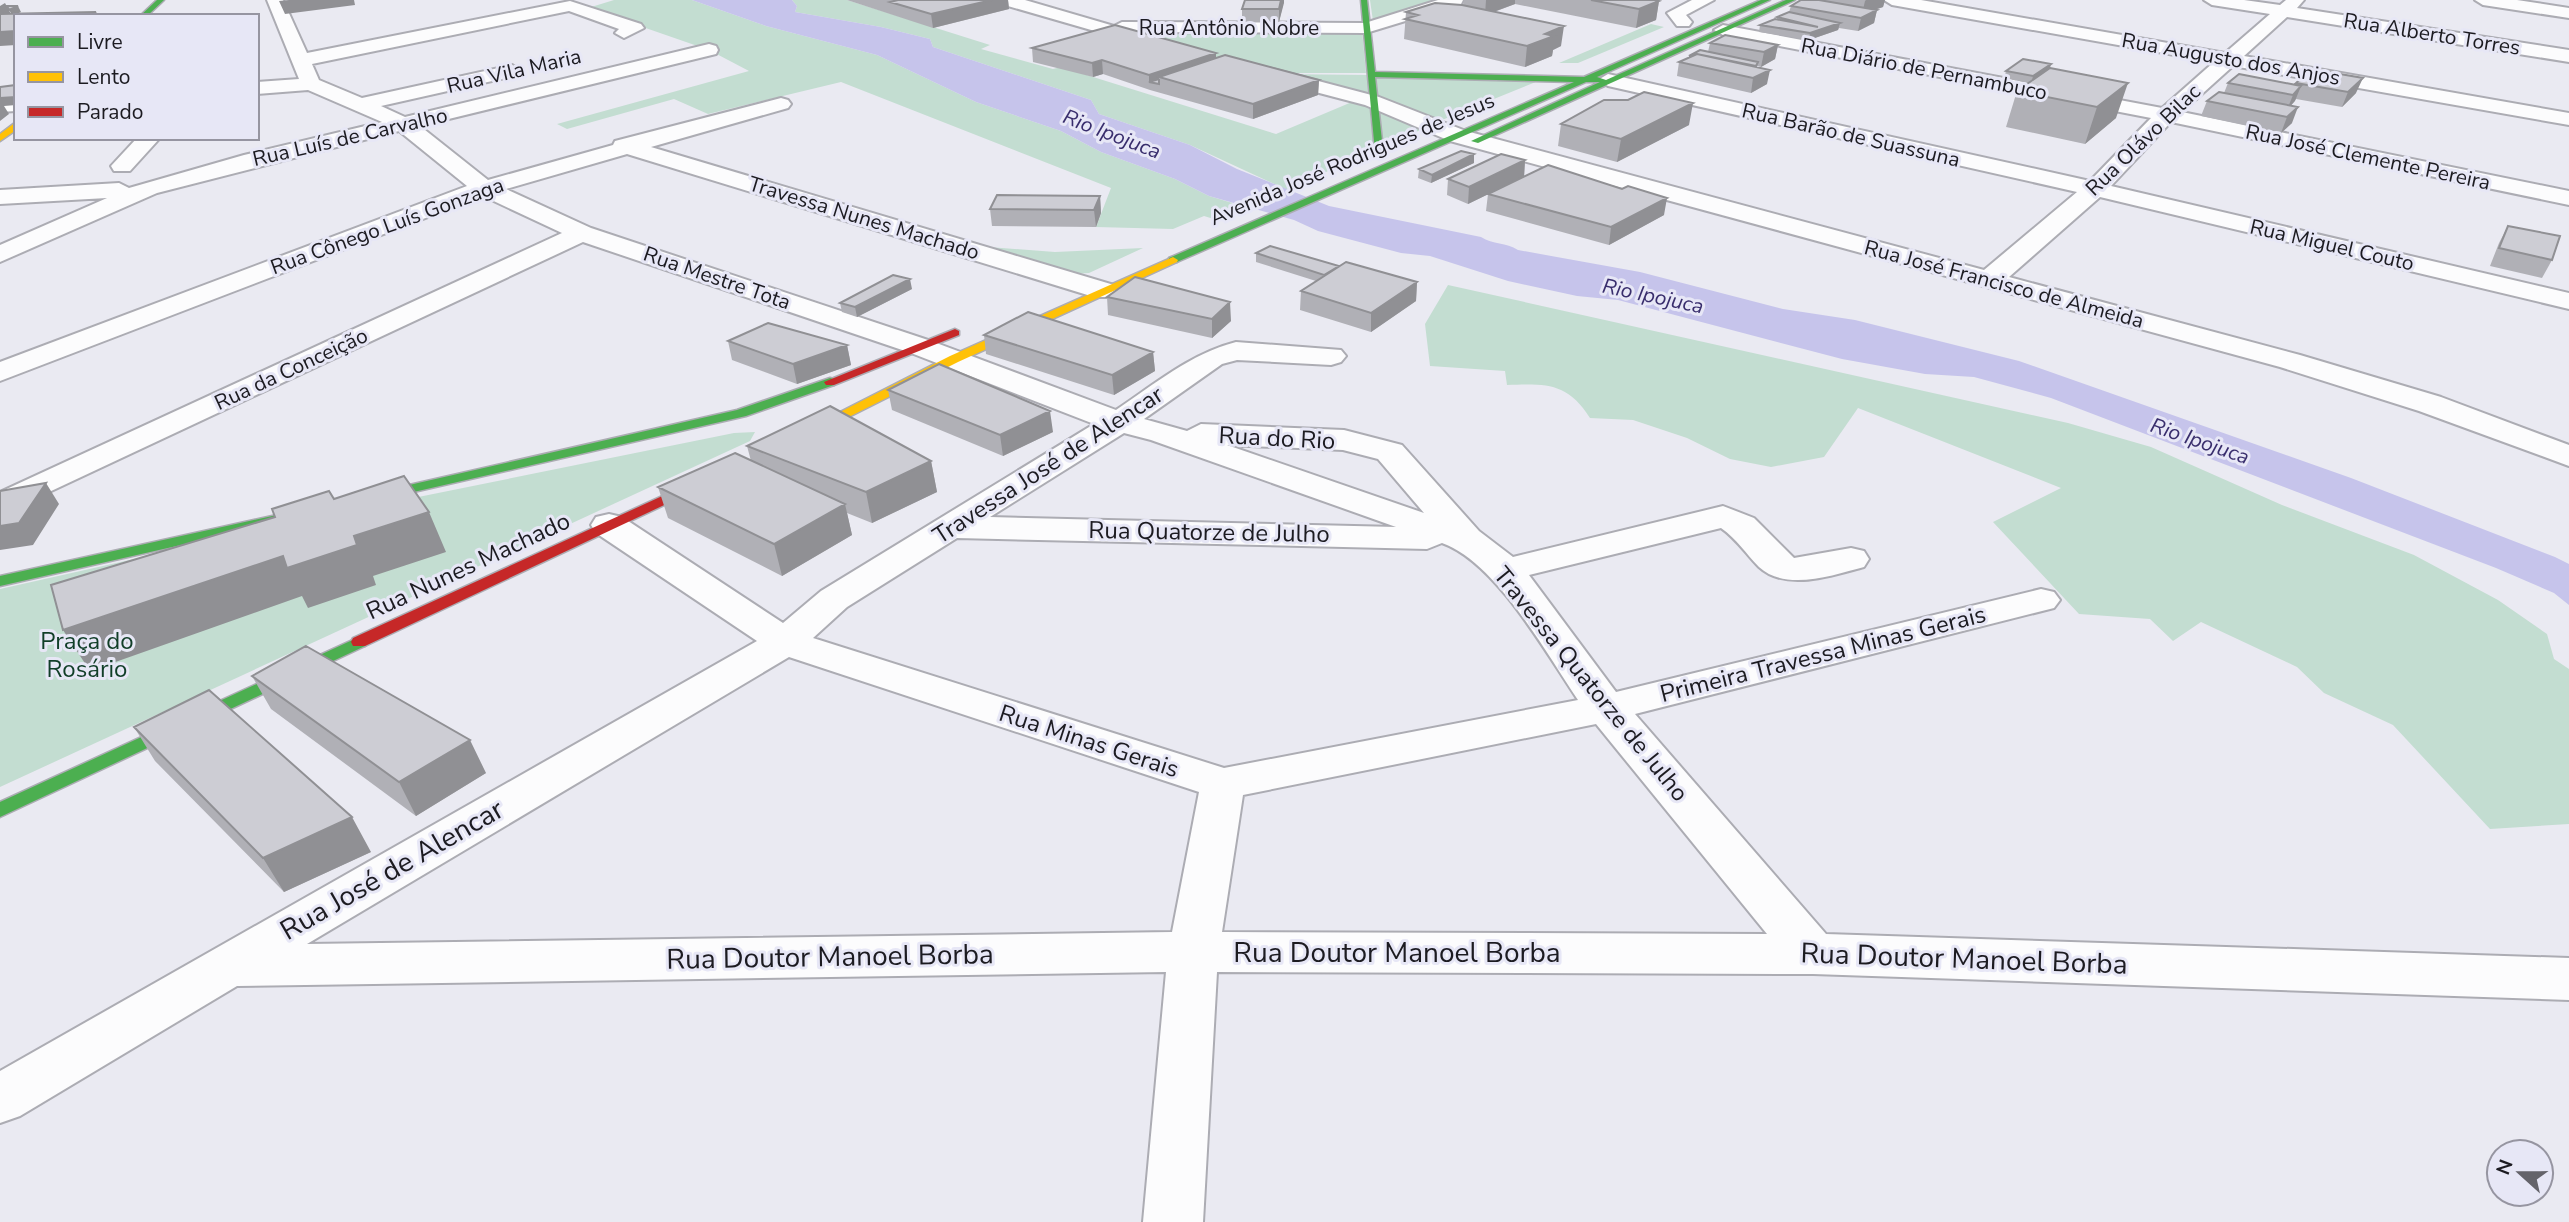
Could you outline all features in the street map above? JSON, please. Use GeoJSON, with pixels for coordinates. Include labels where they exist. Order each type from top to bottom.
{"type":"FeatureCollection","features":[{"type":"Feature","properties":{"kind":"main road"},"geometry":{"type":"LineString","coordinates":[[146,14],[161,0]]}},
{"type":"Feature","properties":{"kind":"main road"},"geometry":{"type":"LineString","coordinates":[[1364,0],[1378,150]]}},
{"type":"Feature","properties":{"kind":"main road","name":"Avenida José Rodrigues de Jesus"},"geometry":{"type":"LineString","coordinates":[[1506,96],[1735,0]]}},
{"type":"Feature","properties":{"kind":"main road","name":"Avenida José Rodrigues de Jesus"},"geometry":{"type":"LineString","coordinates":[[1049,293],[1092,282],[1244,228],[1768,0]]}},
{"type":"Feature","properties":{"kind":"main road","name":"Avenida José Rodrigues de Jesus"},"geometry":{"type":"LineString","coordinates":[[1464,131],[1608,80],[1792,0]]}},
{"type":"Feature","properties":{"kind":"main road"},"geometry":{"type":"LineString","coordinates":[[1369,66],[1404,73],[1553,76],[1608,80]]}},
{"type":"Feature","properties":{"kind":"main road","name":"Avenida José Rodrigues de Jesus"},"geometry":{"type":"LineString","coordinates":[[1413,135],[1436,125]]}},
{"type":"Feature","properties":{"kind":"main road"},"geometry":{"type":"LineString","coordinates":[[0,138],[14,127]]}},
{"type":"Feature","properties":{"kind":"main road","name":"Avenida José Rodrigues de Jesus"},"geometry":{"type":"LineString","coordinates":[[954,359],[1092,282]]}},
{"type":"Feature","properties":{"kind":"main road"},"geometry":{"type":"LineString","coordinates":[[340,505],[741,413],[800,395],[972,326]]}},
{"type":"Feature","properties":{"kind":"main road"},"geometry":{"type":"LineString","coordinates":[[779,446],[954,359]]}},
{"type":"Feature","properties":{"kind":"main road","name":"Rua Nunes Machado"},"geometry":{"type":"LineString","coordinates":[[0,810],[718,474]]}},
{"type":"Feature","properties":{"kind":"main road"},"geometry":{"type":"LineString","coordinates":[[0,581],[313,511]]}},
{"type":"Feature","properties":{"kind":"street"},"geometry":{"type":"LineString","coordinates":[[275,0],[307,73]]}},
{"type":"Feature","properties":{"kind":"street"},"geometry":{"type":"LineString","coordinates":[[1007,0],[1093,27],[1174,48]]}},
{"type":"Feature","properties":{"kind":"street","name":"Rua Antônio Nobre"},"geometry":{"type":"LineString","coordinates":[[1093,27],[1366,28],[1455,0]]}},
{"type":"Feature","properties":{"kind":"street"},"geometry":{"type":"LineString","coordinates":[[1683,22],[1676,13],[1706,0]]}},
{"type":"Feature","properties":{"kind":"street","name":"Rua Augusto dos Anjos"},"geometry":{"type":"LineString","coordinates":[[1892,0],[2569,118]]}},
{"type":"Feature","properties":{"kind":"street","name":"Rua Alberto Torres"},"geometry":{"type":"LineString","coordinates":[[2212,0],[2290,5],[2569,56]]}},
{"type":"Feature","properties":{"kind":"street"},"geometry":{"type":"LineString","coordinates":[[2483,0],[2569,13]]}},
{"type":"Feature","properties":{"kind":"street"},"geometry":{"type":"LineString","coordinates":[[477,3],[508,17]]}},
{"type":"Feature","properties":{"kind":"street","name":"Rua Olávo Bilac"},"geometry":{"type":"LineString","coordinates":[[1989,280],[2095,189],[2166,116],[2290,5]]}},
{"type":"Feature","properties":{"kind":"street"},"geometry":{"type":"LineString","coordinates":[[259,87],[508,17],[570,6],[617,33]]}},
{"type":"Feature","properties":{"kind":"street","name":"Rua Vila Maria"},"geometry":{"type":"LineString","coordinates":[[575,26],[653,39]]}},
{"type":"Feature","properties":{"kind":"street","name":"Rua Diário de Pernambuco"},"geometry":{"type":"LineString","coordinates":[[1723,30],[2166,116]]}},
{"type":"Feature","properties":{"kind":"street","name":"Rua Luís de Carvalho"},"geometry":{"type":"LineString","coordinates":[[0,254],[149,188],[252,160],[709,50]]}},
{"type":"Feature","properties":{"kind":"street"},"geometry":{"type":"LineString","coordinates":[[307,73],[441,51]]}},
{"type":"Feature","properties":{"kind":"street","name":"Rua Vila Maria"},"geometry":{"type":"LineString","coordinates":[[360,105],[534,66]]}},
{"type":"Feature","properties":{"kind":"street","name":"Rua José Francisco de Almeida"},"geometry":{"type":"LineString","coordinates":[[1369,66],[1261,72],[1373,102],[1436,125],[1989,280],[2290,361],[2430,404],[2569,456]]}},
{"type":"Feature","properties":{"kind":"street","name":"Rua Mestre Tota"},"geometry":{"type":"LineString","coordinates":[[307,73],[360,105],[404,124],[484,188],[582,233],[921,347],[1119,422],[1162,433]]}},
{"type":"Feature","properties":{"kind":"street","name":"Rua Barão de Suassuna"},"geometry":{"type":"LineString","coordinates":[[1608,80],[2095,189]]}},
{"type":"Feature","properties":{"kind":"street","name":"Rua Cônego Luís Gonzaga"},"geometry":{"type":"LineString","coordinates":[[0,372],[484,188],[623,146],[781,104]]}},
{"type":"Feature","properties":{"kind":"street","name":"Rua José Clemente Pereira"},"geometry":{"type":"LineString","coordinates":[[2166,116],[2569,198]]}},
{"type":"Feature","properties":{"kind":"street"},"geometry":{"type":"LineString","coordinates":[[122,166],[147,140]]}},
{"type":"Feature","properties":{"kind":"street"},"geometry":{"type":"LineString","coordinates":[[235,140],[252,160]]}},
{"type":"Feature","properties":{"kind":"street","name":"Travessa Nunes Machado"},"geometry":{"type":"LineString","coordinates":[[623,146],[1092,282]]}},
{"type":"Feature","properties":{"kind":"street"},"geometry":{"type":"LineString","coordinates":[[0,197],[149,188]]}},
{"type":"Feature","properties":{"kind":"street","name":"Rua Miguel Couto"},"geometry":{"type":"LineString","coordinates":[[2095,189],[2569,301]]}},
{"type":"Feature","properties":{"kind":"street","name":"Rua da Conceição"},"geometry":{"type":"LineString","coordinates":[[0,505],[582,233]]}},
{"type":"Feature","properties":{"kind":"street","name":"Travessa José de Alencar"},"geometry":{"type":"LineString","coordinates":[[785,642],[834,599],[1119,422],[1222,353],[1259,351],[1331,356]]}},
{"type":"Feature","properties":{"kind":"street"},"geometry":{"type":"LineString","coordinates":[[1162,433],[1466,539]]}},
{"type":"Feature","properties":{"kind":"street","name":"Rua do Rio"},"geometry":{"type":"LineString","coordinates":[[1162,433],[1344,440],[1390,452]]}},
{"type":"Feature","properties":{"kind":"street","name":"Travessa Quatorze de Julho"},"geometry":{"type":"LineString","coordinates":[[1390,452],[1466,539],[1506,570],[1606,708],[1813,954]]}},
{"type":"Feature","properties":{"kind":"street"},"geometry":{"type":"LineString","coordinates":[[1506,570],[1723,517],[1735,519],[1780,565],[1789,569],[1851,559]]}},
{"type":"Feature","properties":{"kind":"street","name":"Rua Minas Gerais"},"geometry":{"type":"LineString","coordinates":[[610,525],[785,642],[1223,784],[1606,708]]}},
{"type":"Feature","properties":{"kind":"street","name":"Rua Quatorze de Julho"},"geometry":{"type":"LineString","coordinates":[[953,527],[1466,539]]}},
{"type":"Feature","properties":{"kind":"street","name":"Primeira Travessa Minas Gerais"},"geometry":{"type":"LineString","coordinates":[[1606,708],[2041,600]]}},
{"type":"Feature","properties":{"kind":"street","name":"Rua José de Alencar"},"geometry":{"type":"LineString","coordinates":[[0,1099],[785,642]]}},
{"type":"Feature","properties":{"kind":"street"},"geometry":{"type":"LineString","coordinates":[[1173,1222],[1193,952],[1223,784]]}},
{"type":"Feature","properties":{"kind":"street","name":"Rua Doutor Manoel Borba"},"geometry":{"type":"LineString","coordinates":[[225,967],[1193,952],[1813,954],[2569,979]]}},
{"type":"Feature","properties":{"kind":"green space"},"geometry":{"type":"Polygon","coordinates":[[[614,0],[692,0],[766,26],[877,55],[976,102],[1061,131],[1101,152],[1175,179],[1209,196],[1246,207],[1217,220],[1204,216],[1173,229],[1096,227],[1111,188],[841,82],[708,114],[674,99],[567,129],[557,124],[749,71],[709,50],[588,8],[614,0]]]}},
{"type":"Feature","properties":{"kind":"green space"},"geometry":{"type":"Polygon","coordinates":[[[792,0],[847,0],[990,45],[981,49],[1053,69],[1061,67],[1276,134],[1359,99],[1369,102],[1374,150],[1287,190],[1190,145],[1099,114],[1091,100],[933,47],[930,39],[881,27],[795,12],[797,6],[792,0]]]}},
{"type":"Feature","properties":{"kind":"green space"},"geometry":{"type":"Polygon","coordinates":[[[1370,0],[1447,0],[1373,21],[1370,0]]]}},
{"type":"Feature","properties":{"kind":"green space"},"geometry":{"type":"Polygon","coordinates":[[[1651,24],[1664,27],[1578,63],[1559,63],[1651,24]]]}},
{"type":"Feature","properties":{"kind":"green space"},"geometry":{"type":"Polygon","coordinates":[[[1362,30],[1366,73],[1268,73],[1110,31],[1362,30]]]}},
{"type":"Feature","properties":{"kind":"green space"},"geometry":{"type":"Polygon","coordinates":[[[1273,74],[1368,75],[1370,100],[1273,74]]]}},
{"type":"Feature","properties":{"kind":"green space"},"geometry":{"type":"Polygon","coordinates":[[[1372,75],[1548,77],[1442,120],[1375,101],[1372,75]]]}},
{"type":"Feature","properties":{"kind":"green space"},"geometry":{"type":"Polygon","coordinates":[[[1375,103],[1432,125],[1379,148],[1375,103]]]}},
{"type":"Feature","properties":{"kind":"green space"},"geometry":{"type":"Polygon","coordinates":[[[975,246],[1055,252],[1143,248],[1089,273],[1074,274],[975,246]]]}},
{"type":"Feature","properties":{"kind":"green space"},"geometry":{"type":"Polygon","coordinates":[[[1448,285],[2068,423],[2151,447],[2282,505],[2414,555],[2498,600],[2547,634],[2554,659],[2569,669],[2569,824],[2490,829],[2393,725],[2324,693],[2297,667],[2201,622],[2173,641],[2150,619],[2079,614],[1993,522],[2061,488],[1858,408],[1824,457],[1771,467],[1730,459],[1687,438],[1633,420],[1590,418],[1564,391],[1544,386],[1507,385],[1505,371],[1430,366],[1425,324],[1448,285]]]}},
{"type":"Feature","properties":{"kind":"green space","name":"Praça do Rosário"},"geometry":{"type":"Polygon","coordinates":[[[755,432],[750,441],[0,787],[0,589],[349,511],[734,433],[755,432]]]}},
{"type":"Feature","properties":{"kind":"water","name":"Rio Ipojuca"},"geometry":{"type":"Polygon","coordinates":[[[692,0],[792,0],[797,6],[795,12],[881,27],[930,39],[933,47],[1091,100],[1099,114],[1190,145],[1237,169],[1329,206],[1481,237],[1518,250],[1640,272],[1783,309],[1855,320],[2019,361],[2351,478],[2555,557],[2569,564],[2569,605],[2554,593],[2496,568],[2051,398],[1974,377],[1925,374],[1842,359],[1618,300],[1577,296],[1508,281],[1430,256],[1401,253],[1318,231],[1294,220],[1209,196],[1175,179],[1101,152],[1061,131],[976,102],[877,55],[766,26],[692,0]]]}},
{"type":"Feature","properties":{"kind":"building"},"geometry":{"type":"Polygon","coordinates":[[[992,0],[931,14],[890,2],[992,0]]]}},
{"type":"Feature","properties":{"kind":"building"},"geometry":{"type":"Polygon","coordinates":[[[1245,0],[1281,0],[1279,9],[1242,9],[1245,0]]]}},
{"type":"Feature","properties":{"kind":"building"},"geometry":{"type":"Polygon","coordinates":[[[1591,0],[1655,0],[1659,1],[1639,9],[1591,0]]]}},
{"type":"Feature","properties":{"kind":"building"},"geometry":{"type":"Polygon","coordinates":[[[1801,0],[1819,0],[1877,10],[1861,18],[1791,6],[1801,0]]]}},
{"type":"Feature","properties":{"kind":"building"},"geometry":{"type":"Polygon","coordinates":[[[1435,3],[1462,5],[1564,26],[1545,34],[1554,36],[1527,46],[1405,19],[1418,15],[1406,12],[1435,3]]]}},
{"type":"Feature","properties":{"kind":"building"},"geometry":{"type":"Polygon","coordinates":[[[96,12],[14,14],[14,31],[0,32],[0,14],[96,12]]]}},
{"type":"Feature","properties":{"kind":"building"},"geometry":{"type":"Polygon","coordinates":[[[1789,12],[1840,23],[1810,33],[1760,25],[1775,19],[1818,27],[1777,17],[1789,12]]]}},
{"type":"Feature","properties":{"kind":"building"},"geometry":{"type":"Polygon","coordinates":[[[1115,25],[1216,53],[1149,75],[1102,60],[1092,63],[1032,48],[1115,25]]]}},
{"type":"Feature","properties":{"kind":"building"},"geometry":{"type":"Polygon","coordinates":[[[1725,35],[1778,45],[1764,52],[1710,43],[1725,35]]]}},
{"type":"Feature","properties":{"kind":"building"},"geometry":{"type":"Polygon","coordinates":[[[1700,50],[1758,62],[1756,66],[1697,54],[1689,56],[1700,50]]]}},
{"type":"Feature","properties":{"kind":"building"},"geometry":{"type":"Polygon","coordinates":[[[1697,54],[1770,70],[1753,78],[1679,62],[1697,54]]]}},
{"type":"Feature","properties":{"kind":"building"},"geometry":{"type":"Polygon","coordinates":[[[1225,55],[1319,80],[1253,104],[1159,77],[1225,55]]]}},
{"type":"Feature","properties":{"kind":"building"},"geometry":{"type":"Polygon","coordinates":[[[2023,59],[2051,64],[2033,76],[2006,71],[2023,59]]]}},
{"type":"Feature","properties":{"kind":"building"},"geometry":{"type":"Polygon","coordinates":[[[2050,68],[2128,83],[2097,107],[2017,91],[2050,68]]]}},
{"type":"Feature","properties":{"kind":"building"},"geometry":{"type":"Polygon","coordinates":[[[2311,69],[2363,78],[2348,92],[2296,83],[2311,69]]]}},
{"type":"Feature","properties":{"kind":"building"},"geometry":{"type":"Polygon","coordinates":[[[2239,74],[2301,86],[2293,95],[2228,83],[2239,74]]]}},
{"type":"Feature","properties":{"kind":"building"},"geometry":{"type":"Polygon","coordinates":[[[14,85],[14,97],[0,98],[0,87],[14,85]]]}},
{"type":"Feature","properties":{"kind":"building"},"geometry":{"type":"Polygon","coordinates":[[[1644,92],[1693,103],[1621,139],[1561,124],[1604,100],[1628,100],[1644,92]]]}},
{"type":"Feature","properties":{"kind":"building"},"geometry":{"type":"Polygon","coordinates":[[[2219,92],[2298,107],[2287,117],[2207,101],[2219,92]]]}},
{"type":"Feature","properties":{"kind":"building"},"geometry":{"type":"Polygon","coordinates":[[[1461,151],[1474,154],[1432,175],[1419,169],[1461,151]]]}},
{"type":"Feature","properties":{"kind":"building"},"geometry":{"type":"Polygon","coordinates":[[[1501,154],[1525,160],[1469,187],[1448,179],[1501,154]]]}},
{"type":"Feature","properties":{"kind":"building"},"geometry":{"type":"Polygon","coordinates":[[[1548,165],[1622,189],[1628,186],[1667,198],[1611,227],[1488,194],[1548,165]]]}},
{"type":"Feature","properties":{"kind":"building"},"geometry":{"type":"Polygon","coordinates":[[[997,195],[1100,196],[1094,210],[990,209],[997,195]]]}},
{"type":"Feature","properties":{"kind":"building"},"geometry":{"type":"Polygon","coordinates":[[[2508,226],[2560,236],[2552,260],[2499,248],[2508,226]]]}},
{"type":"Feature","properties":{"kind":"building"},"geometry":{"type":"Polygon","coordinates":[[[1270,246],[1339,266],[1324,275],[1256,253],[1270,246]]]}},
{"type":"Feature","properties":{"kind":"building"},"geometry":{"type":"Polygon","coordinates":[[[1346,262],[1417,282],[1371,313],[1301,291],[1346,262]]]}},
{"type":"Feature","properties":{"kind":"building"},"geometry":{"type":"Polygon","coordinates":[[[893,275],[910,279],[855,307],[840,303],[893,275]]]}},
{"type":"Feature","properties":{"kind":"building"},"geometry":{"type":"Polygon","coordinates":[[[1135,277],[1230,302],[1212,319],[1107,297],[1135,277]]]}},
{"type":"Feature","properties":{"kind":"building"},"geometry":{"type":"Polygon","coordinates":[[[1028,312],[1153,352],[1112,375],[984,335],[1028,312]]]}},
{"type":"Feature","properties":{"kind":"building"},"geometry":{"type":"Polygon","coordinates":[[[768,323],[847,345],[793,364],[728,341],[768,323]]]}},
{"type":"Feature","properties":{"kind":"building"},"geometry":{"type":"Polygon","coordinates":[[[939,364],[1050,411],[1000,435],[888,390],[939,364]]]}},
{"type":"Feature","properties":{"kind":"building"},"geometry":{"type":"Polygon","coordinates":[[[830,406],[931,461],[866,492],[747,446],[830,406]]]}},
{"type":"Feature","properties":{"kind":"building"},"geometry":{"type":"Polygon","coordinates":[[[735,453],[845,504],[774,544],[658,487],[735,453]]]}},
{"type":"Feature","properties":{"kind":"building"},"geometry":{"type":"Polygon","coordinates":[[[404,476],[429,512],[354,536],[357,545],[287,568],[283,556],[63,630],[51,585],[275,517],[272,509],[329,491],[334,499],[404,476]]]}},
{"type":"Feature","properties":{"kind":"building"},"geometry":{"type":"Polygon","coordinates":[[[46,483],[19,523],[0,526],[0,491],[46,483]]]}},
{"type":"Feature","properties":{"kind":"building"},"geometry":{"type":"Polygon","coordinates":[[[306,646],[470,740],[399,782],[252,676],[306,646]]]}},
{"type":"Feature","properties":{"kind":"building"},"geometry":{"type":"Polygon","coordinates":[[[209,690],[352,817],[263,858],[134,727],[209,690]]]}},
{"type":"Feature","properties":{"kind":"traffic: fast"},"geometry":{"type":"LineString","coordinates":[[145,14],[161,0]]}},
{"type":"Feature","properties":{"kind":"traffic: fast"},"geometry":{"type":"LineString","coordinates":[[1364,0],[1378,150]]}},
{"type":"Feature","properties":{"kind":"traffic: fast"},"geometry":{"type":"LineString","coordinates":[[1173,260],[1767,0]]}},
{"type":"Feature","properties":{"kind":"traffic: fast"},"geometry":{"type":"LineString","coordinates":[[1475,141],[1792,0]]}},
{"type":"Feature","properties":{"kind":"traffic: fast"},"geometry":{"type":"LineString","coordinates":[[1370,74],[1602,80]]}},
{"type":"Feature","properties":{"kind":"traffic: fast"},"geometry":{"type":"LineString","coordinates":[[361,500],[741,413],[830,382]]}},
{"type":"Feature","properties":{"kind":"traffic: fast"},"geometry":{"type":"LineString","coordinates":[[0,581],[295,515]]}},
{"type":"Feature","properties":{"kind":"traffic: fast"},"geometry":{"type":"LineString","coordinates":[[0,810],[359,642]]}},
{"type":"Feature","properties":{"kind":"traffic: slow"},"geometry":{"type":"LineString","coordinates":[[0,138],[14,127]]}},
{"type":"Feature","properties":{"kind":"traffic: slow"},"geometry":{"type":"LineString","coordinates":[[798,437],[954,359],[1173,260]]}},
{"type":"Feature","properties":{"kind":"traffic: jam"},"geometry":{"type":"LineString","coordinates":[[830,382],[955,333]]}},
{"type":"Feature","properties":{"kind":"traffic: jam"},"geometry":{"type":"LineString","coordinates":[[359,642],[708,479]]}}]}
